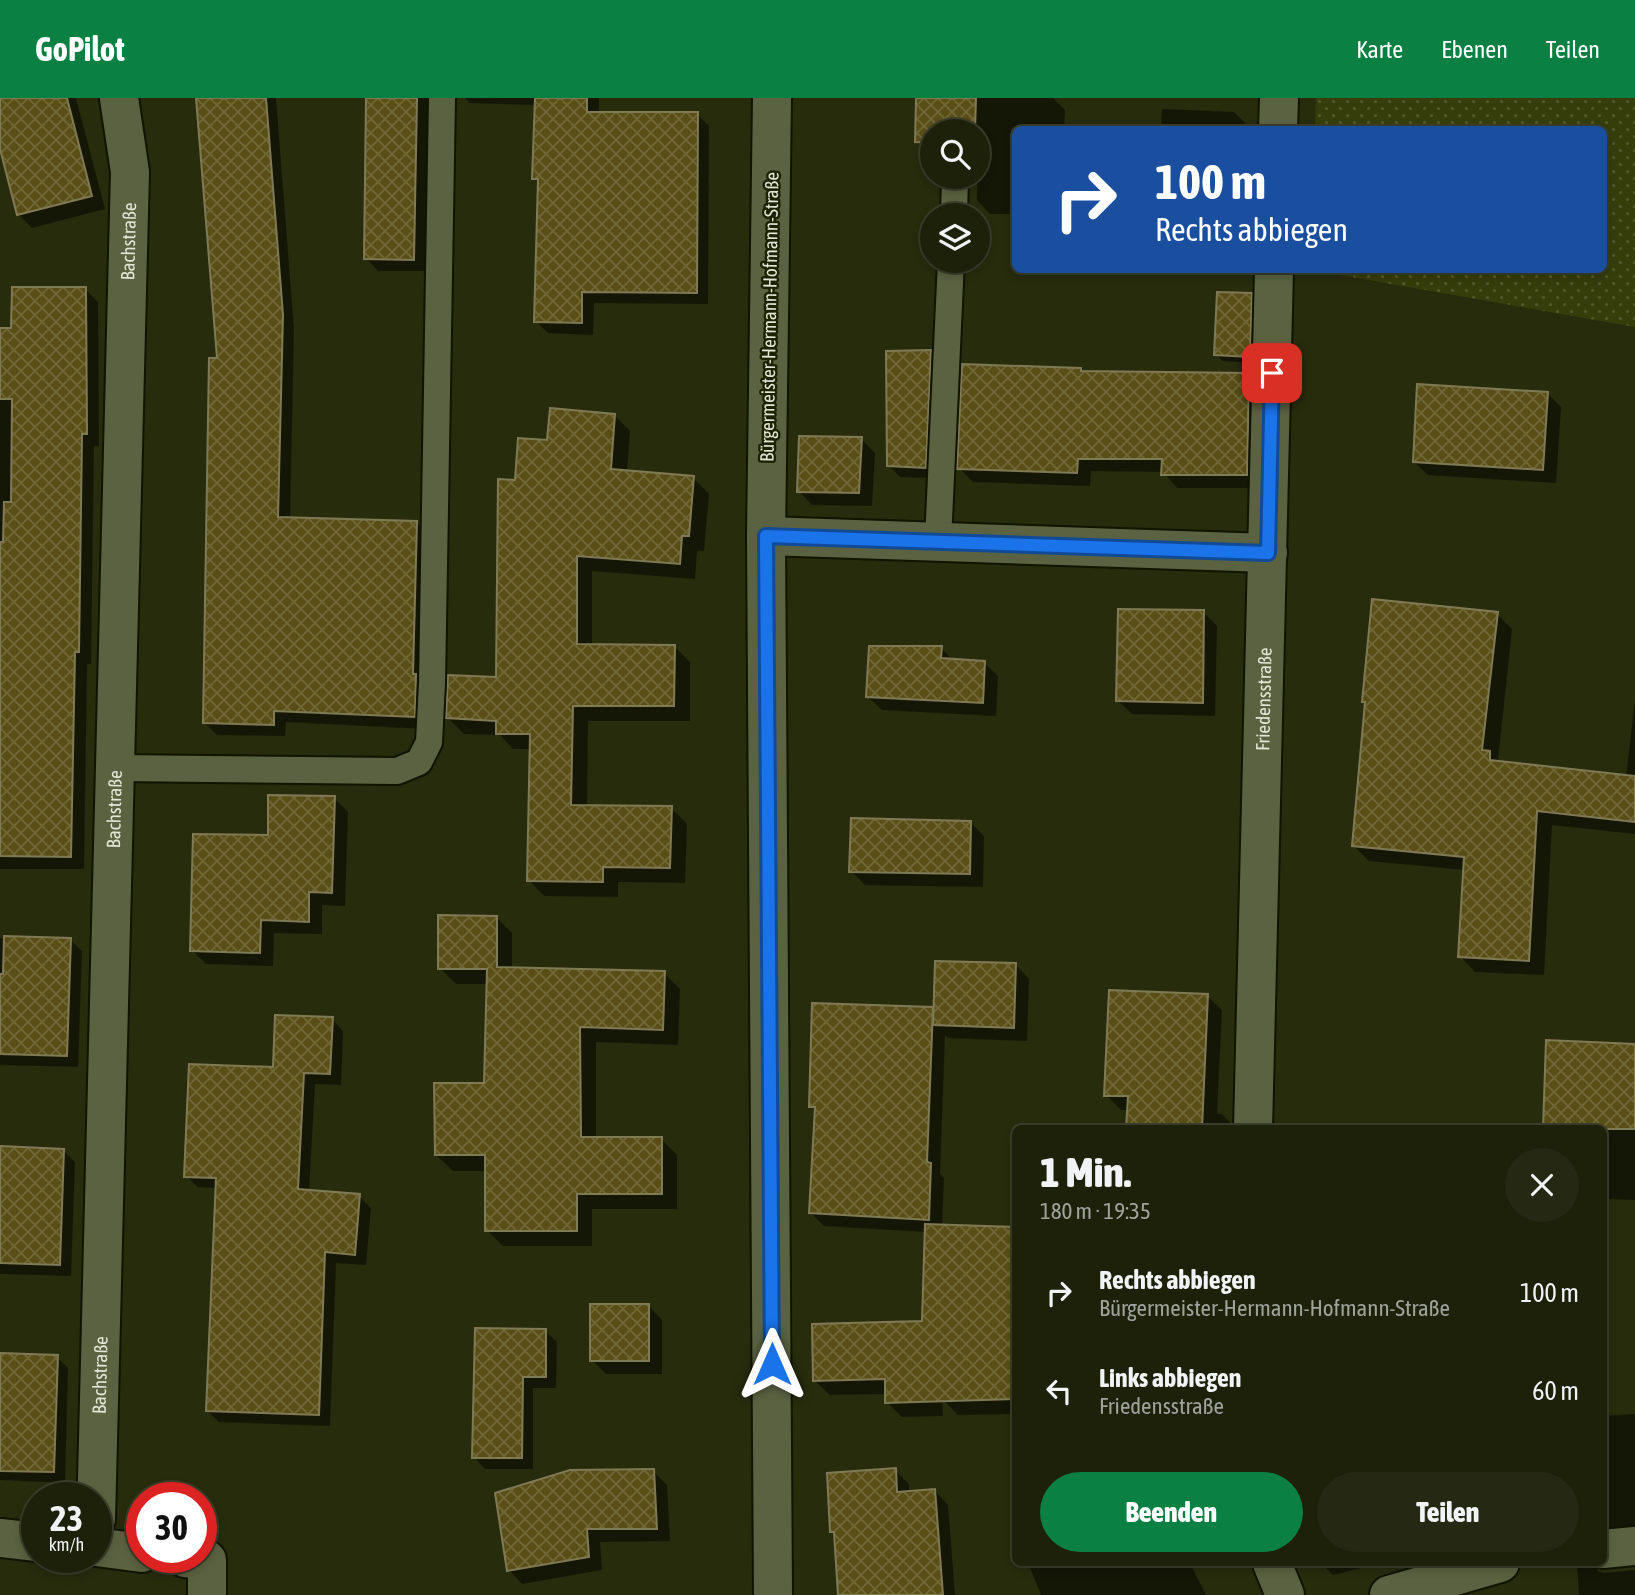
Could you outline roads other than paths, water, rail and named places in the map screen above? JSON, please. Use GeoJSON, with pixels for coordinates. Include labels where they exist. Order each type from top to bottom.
{"type":"FeatureCollection","features":[{"type":"Feature","properties":{"kind":"street","name":"Bachstraße"},"geometry":{"type":"LineString","coordinates":[[97,1482],[130,172],[119,98]]}},
{"type":"Feature","properties":{"kind":"street","name":"Bürgermeister-Hermann-Hofmann-Straße"},"geometry":{"type":"LineString","coordinates":[[772,98],[766,536],[773,1595]]}},
{"type":"Feature","properties":{"kind":"street"},"geometry":{"type":"LineString","coordinates":[[1278,126],[1279,98]]}},
{"type":"Feature","properties":{"kind":"street","name":"Friedensstraße"},"geometry":{"type":"LineString","coordinates":[[1253,1125],[1274,273]]}},
{"type":"Feature","properties":{"kind":"street"},"geometry":{"type":"LineString","coordinates":[[766,536],[1268,553]]}},
{"type":"Feature","properties":{"kind":"street"},"geometry":{"type":"LineString","coordinates":[[0,1538],[21,1540]]}},
{"type":"Feature","properties":{"kind":"street"},"geometry":{"type":"LineString","coordinates":[[1607,1548],[1635,1545]]}},
{"type":"Feature","properties":{"kind":"street"},"geometry":{"type":"LineString","coordinates":[[1273,1566],[1285,1595]]}},
{"type":"Feature","properties":{"kind":"street"},"geometry":{"type":"LineString","coordinates":[[1389,1595],[1490,1566]]}},
{"type":"Feature","properties":{"kind":"street"},"geometry":{"type":"LineString","coordinates":[[206,1573],[207,1595]]}},
{"type":"Feature","properties":{"kind":"lane"},"geometry":{"type":"LineString","coordinates":[[115,768],[397,771],[419,762],[429,742],[442,98]]}},
{"type":"Feature","properties":{"kind":"lane"},"geometry":{"type":"LineString","coordinates":[[938,541],[950,273]]}}]}
